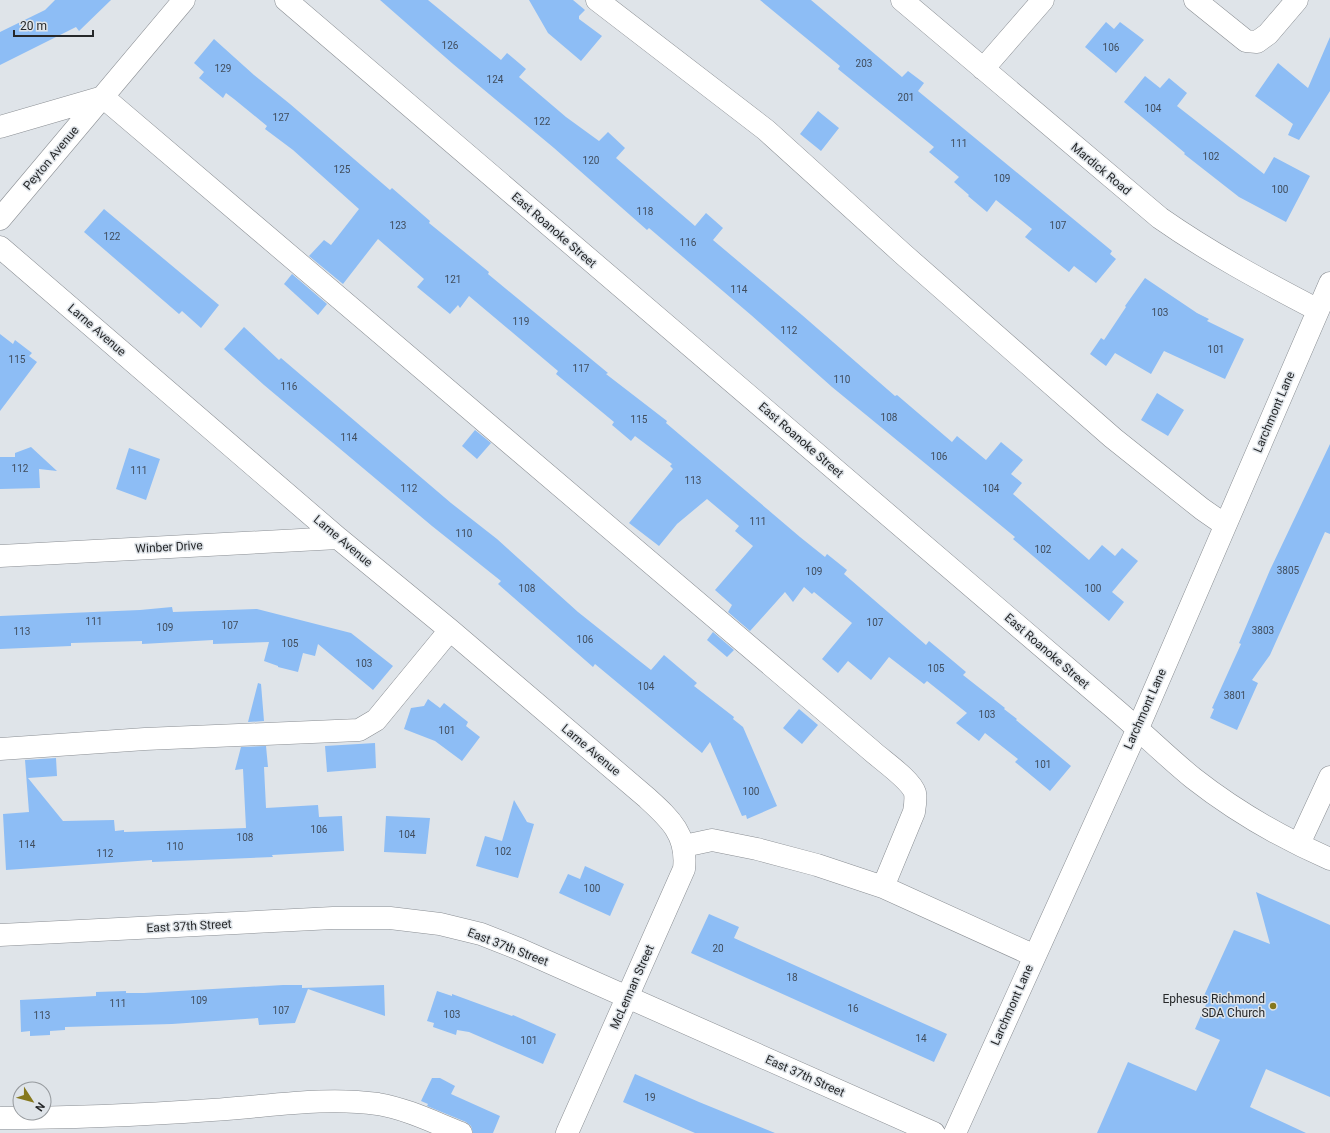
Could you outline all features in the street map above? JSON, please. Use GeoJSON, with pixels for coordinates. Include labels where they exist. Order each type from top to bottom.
{"type":"FeatureCollection","features":[{"type":"Feature","properties":{"kind":"street","name":"Peyton Avenue"},"geometry":{"type":"LineString","coordinates":[[0,219],[184,0]]}},
{"type":"Feature","properties":{"kind":"street","name":"East Roanoke Street"},"geometry":{"type":"LineString","coordinates":[[286,0],[1138,728],[1193,778],[1240,811],[1278,834],[1330,859]]}},
{"type":"Feature","properties":{"kind":"street"},"geometry":{"type":"LineString","coordinates":[[596,0],[766,130],[903,254],[1113,438],[1224,525]]}},
{"type":"Feature","properties":{"kind":"street","name":"Mardick Road"},"geometry":{"type":"LineString","coordinates":[[902,0],[1160,218],[1194,242],[1318,310]]}},
{"type":"Feature","properties":{"kind":"street"},"geometry":{"type":"LineString","coordinates":[[983,69],[1043,0]]}},
{"type":"Feature","properties":{"kind":"street"},"geometry":{"type":"LineString","coordinates":[[1195,0],[1246,40],[1257,42],[1268,34],[1297,0]]}},
{"type":"Feature","properties":{"kind":"street","name":"Peyton Avenue"},"geometry":{"type":"LineString","coordinates":[[0,127],[103,97]]}},
{"type":"Feature","properties":{"kind":"street"},"geometry":{"type":"LineString","coordinates":[[103,97],[909,784],[915,793],[914,812],[883,887]]}},
{"type":"Feature","properties":{"kind":"street","name":"Larne Avenue"},"geometry":{"type":"LineString","coordinates":[[0,247],[338,538],[450,630],[646,797],[675,826],[682,842]]}},
{"type":"Feature","properties":{"kind":"street","name":"Larchmont Lane"},"geometry":{"type":"LineString","coordinates":[[955,1133],[1138,728],[1224,525],[1330,283]]}},
{"type":"Feature","properties":{"kind":"street","name":"Winber Drive"},"geometry":{"type":"LineString","coordinates":[[0,556],[338,538]]}},
{"type":"Feature","properties":{"kind":"street"},"geometry":{"type":"LineString","coordinates":[[0,749],[145,739],[359,730],[376,720],[450,630]]}},
{"type":"Feature","properties":{"kind":"street"},"geometry":{"type":"LineString","coordinates":[[1299,844],[1330,777]]}},
{"type":"Feature","properties":{"kind":"street"},"geometry":{"type":"LineString","coordinates":[[682,842],[712,840],[757,849],[817,865],[883,887],[1035,956]]}},
{"type":"Feature","properties":{"kind":"street","name":"McLennan Street"},"geometry":{"type":"LineString","coordinates":[[567,1133],[684,869],[682,842]]}},
{"type":"Feature","properties":{"kind":"street","name":"East 37th Street"},"geometry":{"type":"LineString","coordinates":[[0,936],[333,918],[390,918],[440,924],[481,934],[520,949],[934,1133]]}},
{"type":"Feature","properties":{"kind":"street"},"geometry":{"type":"LineString","coordinates":[[0,1118],[72,1118],[329,1101],[377,1104],[406,1110],[460,1133]]}},
{"type":"Feature","properties":{"kind":"building"},"geometry":{"type":"Polygon","coordinates":[[[55,0],[111,0],[79,31],[76,27],[0,65],[0,32],[45,10],[55,0]]]}},
{"type":"Feature","properties":{"kind":"building"},"geometry":{"type":"Polygon","coordinates":[[[380,0],[428,0],[501,60],[507,53],[526,69],[519,77],[566,117],[599,141],[608,132],[625,148],[616,158],[695,226],[706,213],[723,228],[713,240],[895,396],[897,395],[952,442],[957,436],[986,460],[1001,442],[1023,460],[1011,474],[1022,483],[1013,494],[1089,560],[1102,545],[1115,556],[1122,548],[1138,561],[1112,592],[1124,602],[1109,621],[1013,539],[1015,537],[832,387],[751,315],[649,228],[647,230],[554,148],[453,64],[380,0]]]}},
{"type":"Feature","properties":{"kind":"building"},"geometry":{"type":"Polygon","coordinates":[[[529,0],[573,0],[585,10],[579,16],[579,19],[602,36],[581,61],[548,33],[529,0]]]}},
{"type":"Feature","properties":{"kind":"building"},"geometry":{"type":"Polygon","coordinates":[[[760,0],[811,0],[902,77],[908,71],[924,83],[918,91],[1112,251],[1110,254],[1116,259],[1096,283],[1074,266],[1069,272],[1025,237],[1032,229],[996,200],[987,212],[968,196],[969,195],[954,182],[959,177],[929,152],[934,147],[838,69],[840,66],[760,0]]]}},
{"type":"Feature","properties":{"kind":"building"},"geometry":{"type":"Polygon","coordinates":[[[1106,22],[1114,29],[1120,22],[1144,40],[1116,73],[1085,47],[1106,22]]]}},
{"type":"Feature","properties":{"kind":"building"},"geometry":{"type":"Polygon","coordinates":[[[1330,37],[1330,91],[1299,140],[1288,135],[1293,124],[1255,96],[1278,63],[1308,88],[1330,37]]]}},
{"type":"Feature","properties":{"kind":"building"},"geometry":{"type":"Polygon","coordinates":[[[214,39],[254,75],[390,190],[392,188],[430,221],[429,223],[489,272],[488,274],[608,373],[606,374],[667,421],[666,423],[800,537],[825,557],[827,554],[847,570],[844,574],[926,645],[929,641],[953,661],[966,672],[963,675],[1005,708],[1004,709],[1017,719],[1016,720],[1071,766],[1050,791],[1015,762],[1018,759],[985,733],[979,741],[956,723],[967,713],[927,681],[924,684],[889,657],[871,680],[848,661],[838,673],[822,659],[852,623],[814,592],[812,594],[804,587],[793,602],[785,592],[750,631],[728,612],[732,605],[715,590],[753,546],[735,531],[739,526],[707,499],[677,524],[659,546],[629,523],[673,469],[670,466],[672,464],[635,436],[631,441],[612,425],[614,422],[556,374],[558,371],[469,296],[460,308],[458,305],[450,314],[417,287],[424,279],[378,239],[343,284],[309,256],[324,240],[331,245],[359,209],[293,150],[265,129],[267,126],[226,93],[223,98],[199,78],[204,72],[194,63],[214,39]]]}},
{"type":"Feature","properties":{"kind":"building"},"geometry":{"type":"Polygon","coordinates":[[[1145,76],[1160,88],[1169,78],[1187,93],[1177,106],[1264,174],[1274,157],[1310,176],[1286,222],[1239,197],[1184,154],[1185,153],[1124,102],[1145,76]]]}},
{"type":"Feature","properties":{"kind":"building"},"geometry":{"type":"Polygon","coordinates":[[[818,111],[839,128],[821,151],[800,134],[818,111]]]}},
{"type":"Feature","properties":{"kind":"building"},"geometry":{"type":"Polygon","coordinates":[[[104,209],[219,305],[201,328],[182,311],[179,314],[84,232],[104,209]]]}},
{"type":"Feature","properties":{"kind":"building"},"geometry":{"type":"Polygon","coordinates":[[[292,274],[327,304],[318,315],[284,284],[292,274]]]}},
{"type":"Feature","properties":{"kind":"building"},"geometry":{"type":"Polygon","coordinates":[[[1145,278],[1197,313],[1209,319],[1207,321],[1244,339],[1225,379],[1164,351],[1151,374],[1115,353],[1106,366],[1090,354],[1101,338],[1104,340],[1126,307],[1125,306],[1145,278]]]}},
{"type":"Feature","properties":{"kind":"building"},"geometry":{"type":"Polygon","coordinates":[[[244,327],[279,360],[281,358],[451,503],[497,539],[578,612],[637,659],[651,670],[664,655],[697,683],[694,686],[734,717],[733,719],[743,727],[777,806],[747,819],[746,815],[742,816],[710,742],[702,753],[595,664],[593,667],[498,584],[501,581],[432,526],[264,385],[224,349],[244,327]]]}},
{"type":"Feature","properties":{"kind":"building"},"geometry":{"type":"Polygon","coordinates":[[[0,334],[13,344],[15,340],[32,353],[29,356],[37,362],[0,411],[0,334]]]}},
{"type":"Feature","properties":{"kind":"building"},"geometry":{"type":"Polygon","coordinates":[[[1157,393],[1184,410],[1168,436],[1141,420],[1157,393]]]}},
{"type":"Feature","properties":{"kind":"building"},"geometry":{"type":"Polygon","coordinates":[[[475,430],[491,443],[477,459],[462,446],[475,430]]]}},
{"type":"Feature","properties":{"kind":"building"},"geometry":{"type":"Polygon","coordinates":[[[1330,444],[1330,534],[1325,532],[1270,655],[1252,680],[1258,683],[1237,730],[1210,718],[1214,709],[1212,708],[1241,644],[1239,643],[1270,570],[1330,444]]]}},
{"type":"Feature","properties":{"kind":"building"},"geometry":{"type":"Polygon","coordinates":[[[31,447],[57,471],[39,469],[40,488],[0,489],[0,457],[15,457],[15,453],[31,447]]]}},
{"type":"Feature","properties":{"kind":"building"},"geometry":{"type":"Polygon","coordinates":[[[129,448],[160,459],[146,500],[116,489],[129,448]]]}},
{"type":"Feature","properties":{"kind":"building"},"geometry":{"type":"Polygon","coordinates":[[[172,607],[173,612],[257,609],[351,633],[393,666],[373,690],[318,644],[315,656],[303,653],[298,672],[278,667],[264,661],[269,642],[213,644],[213,640],[142,644],[142,641],[71,643],[71,646],[0,649],[0,616],[140,610],[172,607]]]}},
{"type":"Feature","properties":{"kind":"building"},"geometry":{"type":"Polygon","coordinates":[[[713,632],[734,650],[727,657],[707,640],[713,632]]]}},
{"type":"Feature","properties":{"kind":"building"},"geometry":{"type":"Polygon","coordinates":[[[258,683],[261,684],[264,721],[248,722],[258,683]]]}},
{"type":"Feature","properties":{"kind":"building"},"geometry":{"type":"Polygon","coordinates":[[[428,699],[440,708],[444,703],[468,722],[466,726],[480,737],[462,761],[435,741],[404,729],[411,708],[424,706],[428,699]]]}},
{"type":"Feature","properties":{"kind":"building"},"geometry":{"type":"Polygon","coordinates":[[[799,709],[818,725],[802,744],[783,728],[799,709]]]}},
{"type":"Feature","properties":{"kind":"building"},"geometry":{"type":"Polygon","coordinates":[[[375,743],[376,768],[327,772],[325,746],[375,743]]]}},
{"type":"Feature","properties":{"kind":"building"},"geometry":{"type":"Polygon","coordinates":[[[266,746],[268,767],[264,767],[266,808],[318,805],[319,817],[342,816],[344,851],[272,855],[273,857],[152,862],[152,860],[6,870],[3,814],[29,812],[25,760],[56,758],[57,776],[28,778],[63,821],[114,820],[115,831],[124,830],[124,832],[246,828],[243,769],[235,770],[241,747],[266,746]]]}},
{"type":"Feature","properties":{"kind":"building"},"geometry":{"type":"Polygon","coordinates":[[[514,800],[527,822],[534,824],[518,878],[476,866],[485,836],[502,841],[514,800]]]}},
{"type":"Feature","properties":{"kind":"building"},"geometry":{"type":"Polygon","coordinates":[[[386,816],[430,818],[426,854],[384,852],[386,816]]]}},
{"type":"Feature","properties":{"kind":"building"},"geometry":{"type":"Polygon","coordinates":[[[585,866],[624,884],[610,916],[559,893],[568,874],[580,879],[585,866]]]}},
{"type":"Feature","properties":{"kind":"building","name":"Ephesus Richmond SDA Church"},"geometry":{"type":"Polygon","coordinates":[[[1256,892],[1330,925],[1330,1097],[1266,1069],[1250,1107],[1306,1133],[1097,1133],[1128,1062],[1196,1091],[1220,1040],[1195,1029],[1207,1002],[1202,1000],[1234,930],[1270,944],[1256,892]]]}},
{"type":"Feature","properties":{"kind":"building"},"geometry":{"type":"Polygon","coordinates":[[[709,914],[739,927],[734,938],[947,1034],[934,1062],[691,953],[709,914]]]}},
{"type":"Feature","properties":{"kind":"building"},"geometry":{"type":"Polygon","coordinates":[[[302,985],[302,988],[384,985],[385,1016],[308,989],[295,1023],[259,1025],[258,1018],[172,1024],[65,1027],[65,1030],[50,1031],[50,1035],[30,1036],[30,1031],[21,1032],[20,1000],[96,996],[96,992],[126,991],[126,993],[144,993],[302,985]]]}},
{"type":"Feature","properties":{"kind":"building"},"geometry":{"type":"Polygon","coordinates":[[[437,991],[452,996],[452,994],[512,1016],[513,1015],[556,1034],[543,1064],[469,1032],[457,1030],[456,1035],[433,1027],[434,1023],[427,1021],[437,991]]]}},
{"type":"Feature","properties":{"kind":"building"},"geometry":{"type":"Polygon","coordinates":[[[635,1074],[775,1133],[695,1133],[623,1102],[635,1074]]]}},
{"type":"Feature","properties":{"kind":"building"},"geometry":{"type":"Polygon","coordinates":[[[432,1078],[440,1078],[455,1086],[451,1094],[500,1116],[493,1133],[473,1133],[471,1126],[466,1122],[427,1106],[428,1104],[421,1101],[432,1078]]]}},
{"type":"Feature","properties":{"kind":"place","name":"Ephesus Richmond SDA Church"},"geometry":{"type":"Point","coordinates":[1273,1006]}}]}
